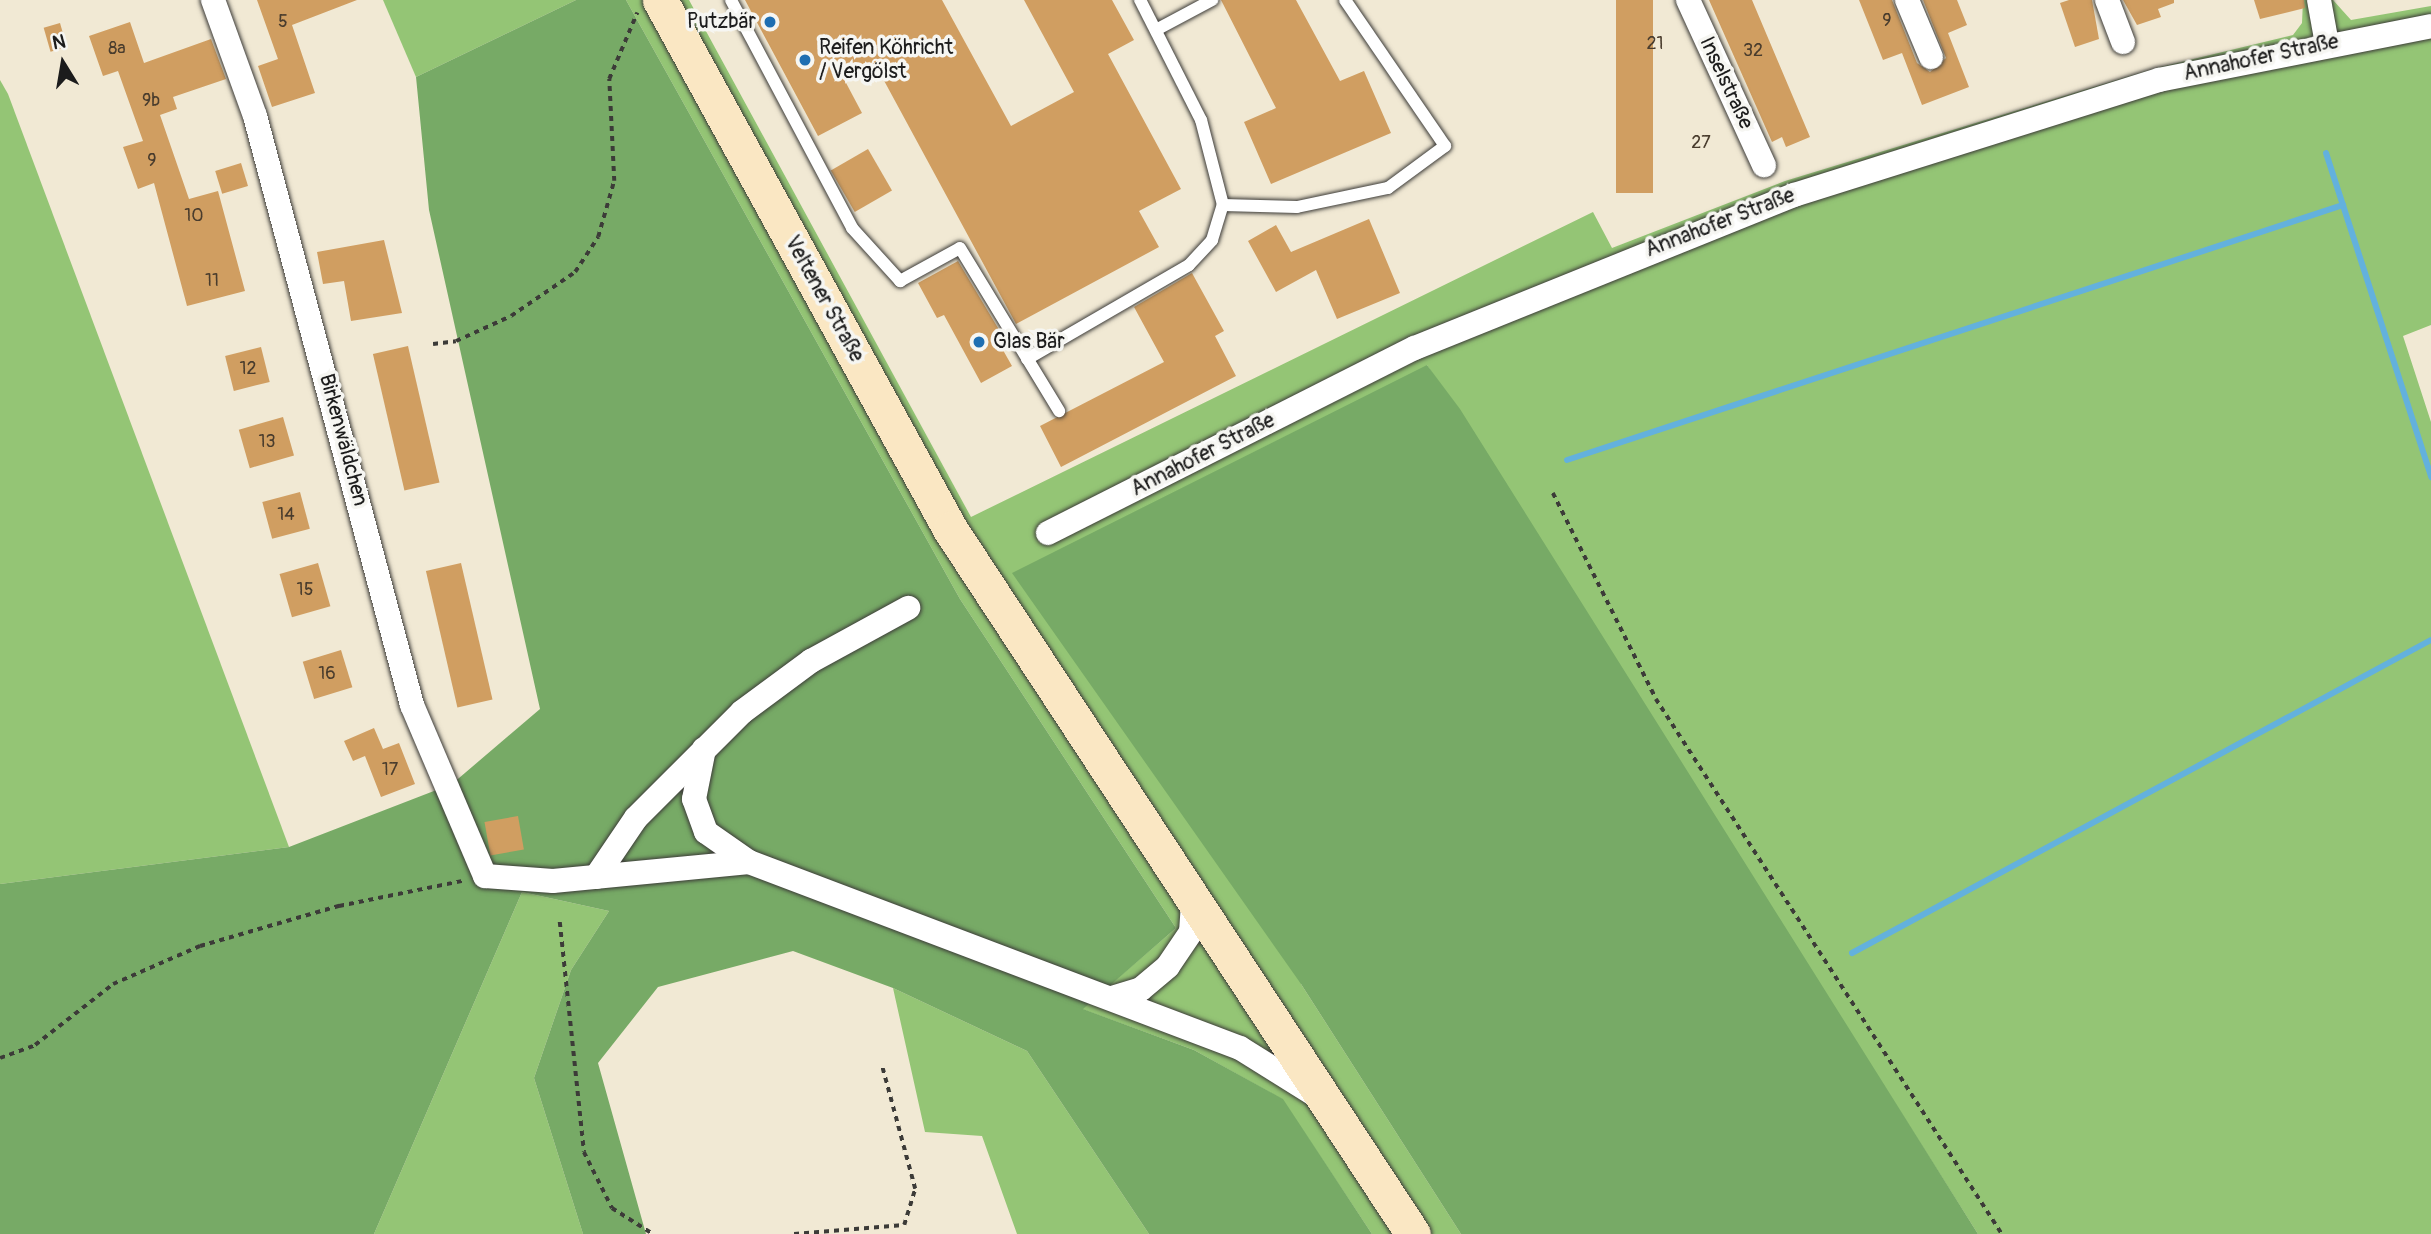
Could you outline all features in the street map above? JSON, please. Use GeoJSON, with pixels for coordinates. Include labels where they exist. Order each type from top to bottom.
{"type":"FeatureCollection","features":[{"type":"Feature","properties":{"kind":"main road","name":"Veltener Straße"},"geometry":{"type":"LineString","coordinates":[[651,4],[950,529],[1330,1108]]}},
{"type":"Feature","properties":{"kind":"main road"},"geometry":{"type":"LineString","coordinates":[[1330,1108],[1413,1234]]}},
{"type":"Feature","properties":{"kind":"street","name":"Birkenwäldchen"},"geometry":{"type":"LineString","coordinates":[[213,0],[255,116],[412,705],[485,876]]}},
{"type":"Feature","properties":{"kind":"street","name":"Inselstraße"},"geometry":{"type":"LineString","coordinates":[[1688,0],[1764,165]]}},
{"type":"Feature","properties":{"kind":"street"},"geometry":{"type":"LineString","coordinates":[[1907,0],[1931,57]]}},
{"type":"Feature","properties":{"kind":"street"},"geometry":{"type":"LineString","coordinates":[[2108,0],[2123,42]]}},
{"type":"Feature","properties":{"kind":"street"},"geometry":{"type":"LineString","coordinates":[[2319,0],[2327,44]]}},
{"type":"Feature","properties":{"kind":"street","name":"Annahofer Straße"},"geometry":{"type":"LineString","coordinates":[[1048,533],[1415,348],[1794,195],[2159,80],[2327,44],[2431,26]]}},
{"type":"Feature","properties":{"kind":"street"},"geometry":{"type":"LineString","coordinates":[[596,877],[636,818],[704,749],[811,661],[908,608]]}},
{"type":"Feature","properties":{"kind":"street"},"geometry":{"type":"LineString","coordinates":[[704,749],[694,799],[706,832],[749,862],[1240,1048],[1330,1108]]}},
{"type":"Feature","properties":{"kind":"street"},"geometry":{"type":"LineString","coordinates":[[485,876],[596,877],[749,862]]}},
{"type":"Feature","properties":{"kind":"street"},"geometry":{"type":"LineString","coordinates":[[1112,998],[1141,989],[1168,967],[1191,932],[1193,902]]}},
{"type":"Feature","properties":{"kind":"lane"},"geometry":{"type":"LineString","coordinates":[[731,0],[852,228],[900,281],[960,248],[1059,411]]}},
{"type":"Feature","properties":{"kind":"lane"},"geometry":{"type":"LineString","coordinates":[[1027,359],[1189,265],[1212,240],[1223,205],[1201,120],[1140,0]]}},
{"type":"Feature","properties":{"kind":"lane"},"geometry":{"type":"LineString","coordinates":[[1156,30],[1212,0]]}},
{"type":"Feature","properties":{"kind":"lane"},"geometry":{"type":"LineString","coordinates":[[1223,205],[1297,207],[1388,188],[1445,146],[1345,0]]}},
{"type":"Feature","properties":{"kind":"path"},"geometry":{"type":"LineString","coordinates":[[433,344],[456,341],[511,317],[575,272],[597,237],[614,181],[609,79],[651,4]]}},
{"type":"Feature","properties":{"kind":"path"},"geometry":{"type":"LineString","coordinates":[[1553,493],[1656,699],[2002,1234]]}},
{"type":"Feature","properties":{"kind":"path"},"geometry":{"type":"LineString","coordinates":[[0,1058],[35,1045],[113,984],[200,946],[339,906],[485,876]]}},
{"type":"Feature","properties":{"kind":"path"},"geometry":{"type":"LineString","coordinates":[[560,922],[584,1152],[612,1208],[653,1234]]}},
{"type":"Feature","properties":{"kind":"path"},"geometry":{"type":"LineString","coordinates":[[794,1234],[904,1225],[915,1189],[882,1067]]}},
{"type":"Feature","properties":{"kind":"green space"},"geometry":{"type":"Polygon","coordinates":[[[383,0],[576,0],[416,77],[383,0]]]}},
{"type":"Feature","properties":{"kind":"green space"},"geometry":{"type":"Polygon","coordinates":[[[576,0],[626,0],[960,599],[1176,928],[1083,1009],[1194,1050],[1283,1099],[1372,1234],[1149,1234],[1027,1051],[893,988],[793,951],[658,987],[598,1063],[646,1234],[583,1234],[534,1078],[571,970],[609,911],[522,892],[374,1234],[0,1234],[0,884],[289,847],[452,784],[540,709],[429,210],[416,77],[576,0]]]}},
{"type":"Feature","properties":{"kind":"green space"},"geometry":{"type":"Polygon","coordinates":[[[626,0],[689,0],[971,517],[1593,212],[1612,248],[1785,181],[2156,68],[2293,35],[2302,23],[2303,0],[2333,0],[2351,20],[2431,6],[2431,325],[2403,336],[2431,422],[2431,1234],[1978,1234],[1427,365],[1301,984],[1461,1234],[1372,1234],[1282,1099],[1194,1050],[1082,1009],[1176,928],[960,599],[626,0]]]}},
{"type":"Feature","properties":{"kind":"green space"},"geometry":{"type":"Polygon","coordinates":[[[0,80],[8,94],[289,847],[0,884],[0,80]]]}},
{"type":"Feature","properties":{"kind":"green space"},"geometry":{"type":"Polygon","coordinates":[[[1427,365],[1460,409],[1978,1234],[1461,1234],[1301,984],[1012,573],[1427,365]]]}},
{"type":"Feature","properties":{"kind":"green space"},"geometry":{"type":"Polygon","coordinates":[[[522,892],[609,911],[571,970],[534,1078],[583,1234],[374,1234],[522,892]]]}},
{"type":"Feature","properties":{"kind":"green space"},"geometry":{"type":"Polygon","coordinates":[[[893,988],[1027,1051],[1149,1234],[1017,1234],[982,1136],[925,1132],[893,988]]]}},
{"type":"Feature","properties":{"kind":"building"},"geometry":{"type":"Polygon","coordinates":[[[257,0],[357,0],[292,25],[315,93],[272,107],[258,66],[278,59],[257,0]]]}},
{"type":"Feature","properties":{"kind":"building"},"geometry":{"type":"Polygon","coordinates":[[[745,0],[942,0],[1011,126],[1074,92],[1024,0],[1112,0],[1134,40],[1108,54],[1181,189],[1139,211],[1159,247],[1016,324],[875,64],[845,81],[862,113],[818,136],[745,0]]]}},
{"type":"Feature","properties":{"kind":"building"},"geometry":{"type":"Polygon","coordinates":[[[1221,0],[1296,0],[1340,81],[1364,71],[1391,133],[1271,184],[1244,122],[1276,108],[1221,0]]]}},
{"type":"Feature","properties":{"kind":"building"},"geometry":{"type":"Polygon","coordinates":[[[1616,0],[1653,0],[1653,193],[1616,193],[1616,0]]]}},
{"type":"Feature","properties":{"kind":"building"},"geometry":{"type":"Polygon","coordinates":[[[1709,0],[1752,0],[1810,137],[1786,147],[1782,137],[1772,142],[1709,0]]]}},
{"type":"Feature","properties":{"kind":"building"},"geometry":{"type":"Polygon","coordinates":[[[1859,0],[1892,0],[1917,63],[1930,72],[1946,58],[1923,0],[1957,0],[1967,25],[1948,33],[1969,87],[1922,105],[1902,53],[1883,60],[1859,0]]]}},
{"type":"Feature","properties":{"kind":"building"},"geometry":{"type":"Polygon","coordinates":[[[2069,0],[2092,0],[2099,39],[2075,47],[2060,3],[2069,0]]]}},
{"type":"Feature","properties":{"kind":"building"},"geometry":{"type":"Polygon","coordinates":[[[2123,0],[2174,0],[2174,3],[2158,9],[2161,17],[2137,25],[2123,0]]]}},
{"type":"Feature","properties":{"kind":"building"},"geometry":{"type":"Polygon","coordinates":[[[2254,0],[2304,0],[2305,8],[2260,19],[2254,0]]]}},
{"type":"Feature","properties":{"kind":"building"},"geometry":{"type":"Polygon","coordinates":[[[130,22],[144,63],[211,39],[226,79],[173,97],[177,109],[160,115],[189,199],[218,191],[245,291],[187,306],[154,183],[138,189],[123,147],[143,141],[118,71],[103,76],[89,36],[130,22]]]}},
{"type":"Feature","properties":{"kind":"building"},"geometry":{"type":"Polygon","coordinates":[[[60,23],[67,47],[51,52],[44,28],[60,23]]]}},
{"type":"Feature","properties":{"kind":"building"},"geometry":{"type":"Polygon","coordinates":[[[868,149],[892,191],[855,212],[831,170],[868,149]]]}},
{"type":"Feature","properties":{"kind":"building"},"geometry":{"type":"Polygon","coordinates":[[[241,163],[248,186],[222,194],[215,171],[241,163]]]}},
{"type":"Feature","properties":{"kind":"building"},"geometry":{"type":"Polygon","coordinates":[[[1369,219],[1400,293],[1337,319],[1316,270],[1276,292],[1248,241],[1276,225],[1291,252],[1369,219]]]}},
{"type":"Feature","properties":{"kind":"building"},"geometry":{"type":"Polygon","coordinates":[[[384,240],[402,313],[351,321],[344,281],[323,284],[317,252],[384,240]]]}},
{"type":"Feature","properties":{"kind":"building","name":"Glas Bär"},"geometry":{"type":"Polygon","coordinates":[[[958,261],[1001,333],[995,336],[1012,366],[981,383],[944,315],[937,318],[918,283],[958,261]]]}},
{"type":"Feature","properties":{"kind":"building"},"geometry":{"type":"Polygon","coordinates":[[[1192,273],[1224,331],[1215,336],[1236,376],[1061,467],[1040,426],[1164,362],[1134,307],[1192,273]]]}},
{"type":"Feature","properties":{"kind":"building"},"geometry":{"type":"Polygon","coordinates":[[[408,346],[439,482],[404,491],[373,354],[408,346]]]}},
{"type":"Feature","properties":{"kind":"building"},"geometry":{"type":"Polygon","coordinates":[[[261,347],[270,382],[234,391],[225,356],[261,347]]]}},
{"type":"Feature","properties":{"kind":"building"},"geometry":{"type":"Polygon","coordinates":[[[283,417],[294,455],[250,468],[239,430],[283,417]]]}},
{"type":"Feature","properties":{"kind":"building"},"geometry":{"type":"Polygon","coordinates":[[[300,492],[310,529],[272,539],[262,502],[300,492]]]}},
{"type":"Feature","properties":{"kind":"building"},"geometry":{"type":"Polygon","coordinates":[[[318,563],[330,606],[292,617],[280,574],[318,563]]]}},
{"type":"Feature","properties":{"kind":"building"},"geometry":{"type":"Polygon","coordinates":[[[461,563],[492,699],[457,708],[426,571],[461,563]]]}},
{"type":"Feature","properties":{"kind":"building"},"geometry":{"type":"Polygon","coordinates":[[[341,650],[352,687],[314,699],[303,662],[341,650]]]}},
{"type":"Feature","properties":{"kind":"building"},"geometry":{"type":"Polygon","coordinates":[[[374,728],[383,749],[399,743],[415,784],[381,797],[365,756],[353,761],[344,741],[374,728]]]}},
{"type":"Feature","properties":{"kind":"building"},"geometry":{"type":"Polygon","coordinates":[[[518,816],[524,849],[490,855],[485,822],[518,816]]]}},
{"type":"Feature","properties":{"kind":"waterway"},"geometry":{"type":"LineString","coordinates":[[2326,153],[2431,477]]}},
{"type":"Feature","properties":{"kind":"waterway"},"geometry":{"type":"LineString","coordinates":[[1567,460],[2343,205]]}},
{"type":"Feature","properties":{"kind":"waterway"},"geometry":{"type":"LineString","coordinates":[[1852,953],[2431,640]]}},
{"type":"Feature","properties":{"kind":"place","name":"Putzbär"},"geometry":{"type":"Point","coordinates":[770,22]}},
{"type":"Feature","properties":{"kind":"place","name":"Reifen Köhricht / Vergölst"},"geometry":{"type":"Point","coordinates":[805,60]}},
{"type":"Feature","properties":{"kind":"place","name":"Glas Bär"},"geometry":{"type":"Point","coordinates":[979,342]}}]}
